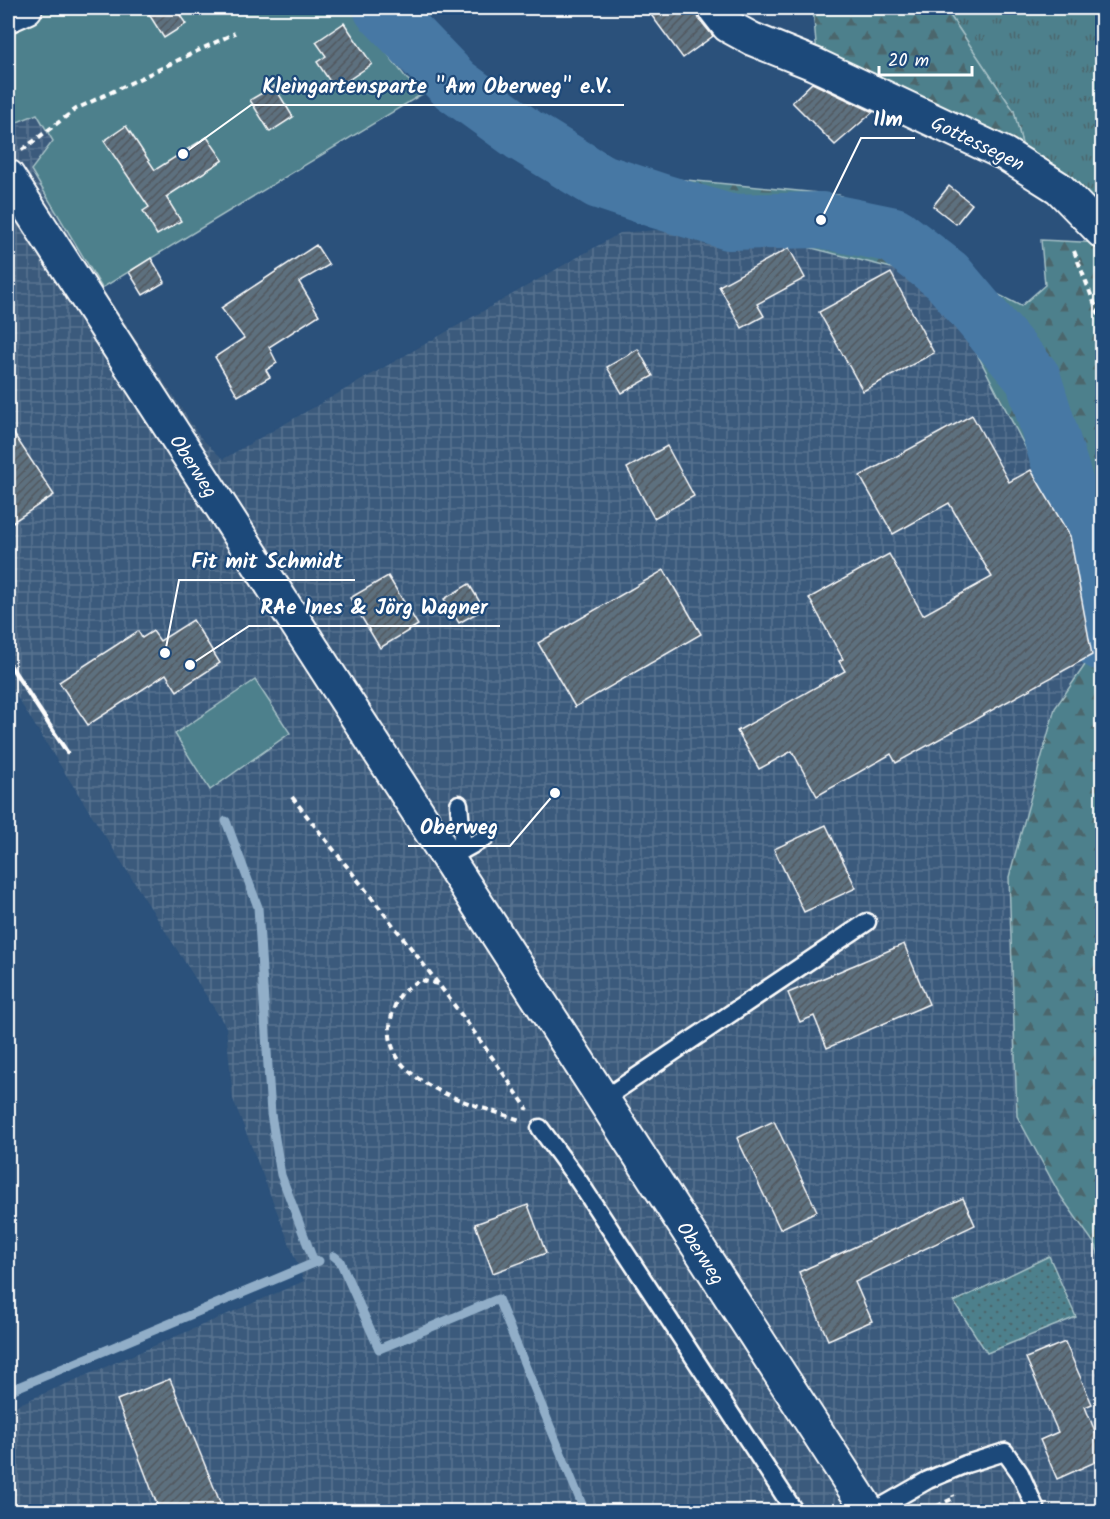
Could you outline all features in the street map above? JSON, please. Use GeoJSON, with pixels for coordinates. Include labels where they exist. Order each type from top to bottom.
{"type":"FeatureCollection","features":[{"type":"Feature","properties":{"kind":"street"},"geometry":{"type":"LineString","coordinates":[[8,16],[26,8]]}},
{"type":"Feature","properties":{"kind":"street","name":"Gottessegen"},"geometry":{"type":"LineString","coordinates":[[714,8],[728,26],[752,39],[814,64],[1005,154],[1059,188],[1102,232]]}},
{"type":"Feature","properties":{"kind":"street","name":"Oberweg"},"geometry":{"type":"LineString","coordinates":[[11,166],[455,855],[603,1101],[870,1512]]}},
{"type":"Feature","properties":{"kind":"lane"},"geometry":{"type":"LineString","coordinates":[[455,855],[459,804]]}},
{"type":"Feature","properties":{"kind":"lane"},"geometry":{"type":"LineString","coordinates":[[455,855],[485,838]]}},
{"type":"Feature","properties":{"kind":"lane"},"geometry":{"type":"LineString","coordinates":[[603,1101],[867,922]]}},
{"type":"Feature","properties":{"kind":"lane"},"geometry":{"type":"LineString","coordinates":[[540,1128],[578,1180],[795,1512]]}},
{"type":"Feature","properties":{"kind":"lane"},"geometry":{"type":"LineString","coordinates":[[870,1512],[927,1480],[966,1464],[1005,1452],[1020,1473],[1037,1512]]}},
{"type":"Feature","properties":{"kind":"path"},"geometry":{"type":"LineString","coordinates":[[11,166],[76,109],[235,33]]}},
{"type":"Feature","properties":{"kind":"path"},"geometry":{"type":"LineString","coordinates":[[1067,243],[1074,252],[1102,323]]}},
{"type":"Feature","properties":{"kind":"path"},"geometry":{"type":"LineString","coordinates":[[292,797],[488,1049],[540,1128]]}},
{"type":"Feature","properties":{"kind":"path"},"geometry":{"type":"LineString","coordinates":[[440,985],[420,980],[406,988],[395,1002],[391,1023],[392,1045],[400,1064],[414,1077],[451,1096],[540,1128]]}},
{"type":"Feature","properties":{"kind":"path"},"geometry":{"type":"LineString","coordinates":[[926,1512],[954,1498]]}},
{"type":"Feature","properties":{"kind":"shaded area"},"geometry":{"type":"Polygon","coordinates":[[[37,114],[53,141],[31,170],[102,288],[201,438],[223,459],[620,233],[720,225],[939,280],[1070,534],[1092,655],[1055,708],[1009,877],[1017,1116],[1060,1195],[1096,1246],[1102,1267],[1102,1511],[10,1511],[8,1504],[8,1409],[304,1281],[233,1099],[226,1027],[8,683],[8,126],[37,114]]]}},
{"type":"Feature","properties":{"kind":"green space"},"geometry":{"type":"Polygon","coordinates":[[[50,8],[352,8],[407,79],[424,93],[102,288],[31,170],[53,141],[37,114],[8,126],[8,25],[50,8]]]}},
{"type":"Feature","properties":{"kind":"green space"},"geometry":{"type":"Polygon","coordinates":[[[813,8],[945,8],[1014,111],[1024,152],[817,55],[813,8]]]}},
{"type":"Feature","properties":{"kind":"green space"},"geometry":{"type":"Polygon","coordinates":[[[945,8],[1102,8],[1102,222],[1024,153],[1014,111],[945,8]]]}},
{"type":"Feature","properties":{"kind":"green space"},"geometry":{"type":"Polygon","coordinates":[[[665,178],[839,195],[960,256],[989,290],[1021,306],[1045,285],[1041,240],[1102,243],[1102,1267],[1096,1246],[1060,1195],[1017,1116],[1009,877],[1055,708],[1092,655],[1070,534],[939,280],[720,225],[665,178]]]}},
{"type":"Feature","properties":{"kind":"green space"},"geometry":{"type":"Polygon","coordinates":[[[255,680],[290,733],[210,790],[175,734],[255,680]]]}},
{"type":"Feature","properties":{"kind":"green space"},"geometry":{"type":"Polygon","coordinates":[[[1049,1256],[1076,1317],[987,1353],[954,1302],[1049,1256]]]}},
{"type":"Feature","properties":{"kind":"building"},"geometry":{"type":"Polygon","coordinates":[[[145,8],[175,8],[186,24],[164,38],[145,8]]]}},
{"type":"Feature","properties":{"kind":"building"},"geometry":{"type":"Polygon","coordinates":[[[646,8],[696,8],[699,19],[713,36],[683,58],[646,8]]]}},
{"type":"Feature","properties":{"kind":"building"},"geometry":{"type":"Polygon","coordinates":[[[344,23],[372,64],[335,89],[317,62],[326,56],[316,42],[344,23]]]}},
{"type":"Feature","properties":{"kind":"building"},"geometry":{"type":"Polygon","coordinates":[[[812,83],[873,112],[835,145],[792,102],[812,83]]]}},
{"type":"Feature","properties":{"kind":"building"},"geometry":{"type":"Polygon","coordinates":[[[274,86],[293,117],[270,132],[250,100],[274,86]]]}},
{"type":"Feature","properties":{"kind":"building"},"geometry":{"type":"Polygon","coordinates":[[[126,126],[155,170],[207,137],[223,160],[166,197],[181,221],[157,235],[143,211],[149,207],[104,141],[126,126]]]}},
{"type":"Feature","properties":{"kind":"building"},"geometry":{"type":"Polygon","coordinates":[[[949,186],[972,204],[956,224],[933,206],[949,186]]]}},
{"type":"Feature","properties":{"kind":"building"},"geometry":{"type":"Polygon","coordinates":[[[316,245],[329,265],[299,282],[319,315],[269,347],[277,363],[266,370],[270,377],[238,396],[215,357],[244,338],[221,308],[316,245]]]}},
{"type":"Feature","properties":{"kind":"building"},"geometry":{"type":"Polygon","coordinates":[[[789,248],[805,278],[757,304],[764,316],[742,328],[719,286],[789,248]]]}},
{"type":"Feature","properties":{"kind":"building"},"geometry":{"type":"Polygon","coordinates":[[[151,258],[165,282],[143,295],[129,272],[151,258]]]}},
{"type":"Feature","properties":{"kind":"building"},"geometry":{"type":"Polygon","coordinates":[[[891,273],[934,353],[863,391],[819,312],[891,273]]]}},
{"type":"Feature","properties":{"kind":"building"},"geometry":{"type":"Polygon","coordinates":[[[638,349],[653,376],[622,393],[607,367],[638,349]]]}},
{"type":"Feature","properties":{"kind":"building"},"geometry":{"type":"Polygon","coordinates":[[[972,415],[1009,482],[1031,470],[1070,536],[1092,655],[896,763],[891,754],[817,796],[792,751],[759,769],[737,731],[845,671],[839,661],[843,659],[809,598],[889,554],[923,615],[992,577],[949,503],[893,534],[860,476],[972,415]]]}},
{"type":"Feature","properties":{"kind":"building"},"geometry":{"type":"Polygon","coordinates":[[[8,425],[54,495],[8,525],[8,425]]]}},
{"type":"Feature","properties":{"kind":"building"},"geometry":{"type":"Polygon","coordinates":[[[667,446],[694,496],[654,518],[627,468],[667,446]]]}},
{"type":"Feature","properties":{"kind":"building"},"geometry":{"type":"Polygon","coordinates":[[[664,570],[701,634],[575,707],[538,643],[664,570]]]}},
{"type":"Feature","properties":{"kind":"building"},"geometry":{"type":"Polygon","coordinates":[[[388,576],[418,625],[380,648],[350,598],[388,576]]]}},
{"type":"Feature","properties":{"kind":"building"},"geometry":{"type":"Polygon","coordinates":[[[469,584],[484,609],[459,623],[444,599],[469,584]]]}},
{"type":"Feature","properties":{"kind":"building"},"geometry":{"type":"Polygon","coordinates":[[[193,620],[220,663],[177,691],[166,674],[88,725],[59,682],[138,631],[142,638],[153,631],[160,641],[193,620]]]}},
{"type":"Feature","properties":{"kind":"building"},"geometry":{"type":"Polygon","coordinates":[[[826,825],[856,888],[804,912],[774,849],[826,825]]]}},
{"type":"Feature","properties":{"kind":"building"},"geometry":{"type":"Polygon","coordinates":[[[904,944],[929,1004],[827,1048],[814,1016],[800,1022],[788,993],[904,944]]]}},
{"type":"Feature","properties":{"kind":"building"},"geometry":{"type":"Polygon","coordinates":[[[774,1121],[817,1211],[780,1229],[737,1138],[774,1121]]]}},
{"type":"Feature","properties":{"kind":"building"},"geometry":{"type":"Polygon","coordinates":[[[963,1198],[975,1225],[855,1282],[872,1321],[828,1340],[799,1272],[963,1198]]]}},
{"type":"Feature","properties":{"kind":"building"},"geometry":{"type":"Polygon","coordinates":[[[528,1205],[546,1253],[493,1273],[475,1224],[528,1205]]]}},
{"type":"Feature","properties":{"kind":"building"},"geometry":{"type":"Polygon","coordinates":[[[1065,1342],[1092,1404],[1085,1407],[1102,1448],[1102,1459],[1057,1479],[1040,1440],[1058,1432],[1026,1358],[1065,1342]]]}},
{"type":"Feature","properties":{"kind":"building"},"geometry":{"type":"Polygon","coordinates":[[[170,1379],[224,1512],[160,1512],[117,1400],[170,1379]]]}},
{"type":"Feature","properties":{"kind":"waterway"},"geometry":{"type":"LineString","coordinates":[[381,8],[455,85],[524,135],[599,181],[729,222],[821,220],[894,235],[947,276],[1033,378],[1081,533],[1102,643]]}},
{"type":"Feature","properties":{"kind":"waterway"},"geometry":{"type":"LineString","coordinates":[[226,821],[258,907],[271,1114],[281,1175],[314,1262]]}},
{"type":"Feature","properties":{"kind":"waterway"},"geometry":{"type":"LineString","coordinates":[[334,1256],[340,1261],[379,1349],[498,1299],[585,1512]]}},
{"type":"Feature","properties":{"kind":"waterway"},"geometry":{"type":"LineString","coordinates":[[11,1390],[319,1261]]}},
{"type":"Feature","properties":{"kind":"railway"},"geometry":{"type":"LineString","coordinates":[[8,662],[67,752]]}},
{"type":"Feature","properties":{"kind":"place","name":"Kleingartensparte \"Am Oberweg\" e.V."},"geometry":{"type":"Point","coordinates":[183,154]}},
{"type":"Feature","properties":{"kind":"place","name":"Ilm"},"geometry":{"type":"Point","coordinates":[821,220]}},
{"type":"Feature","properties":{"kind":"place","name":"Fit mit Schmidt"},"geometry":{"type":"Point","coordinates":[165,653]}},
{"type":"Feature","properties":{"kind":"place","name":"RAe Ines & Jörg Wagner"},"geometry":{"type":"Point","coordinates":[190,665]}},
{"type":"Feature","properties":{"kind":"place","name":"Oberweg"},"geometry":{"type":"Point","coordinates":[555,793]}}]}
